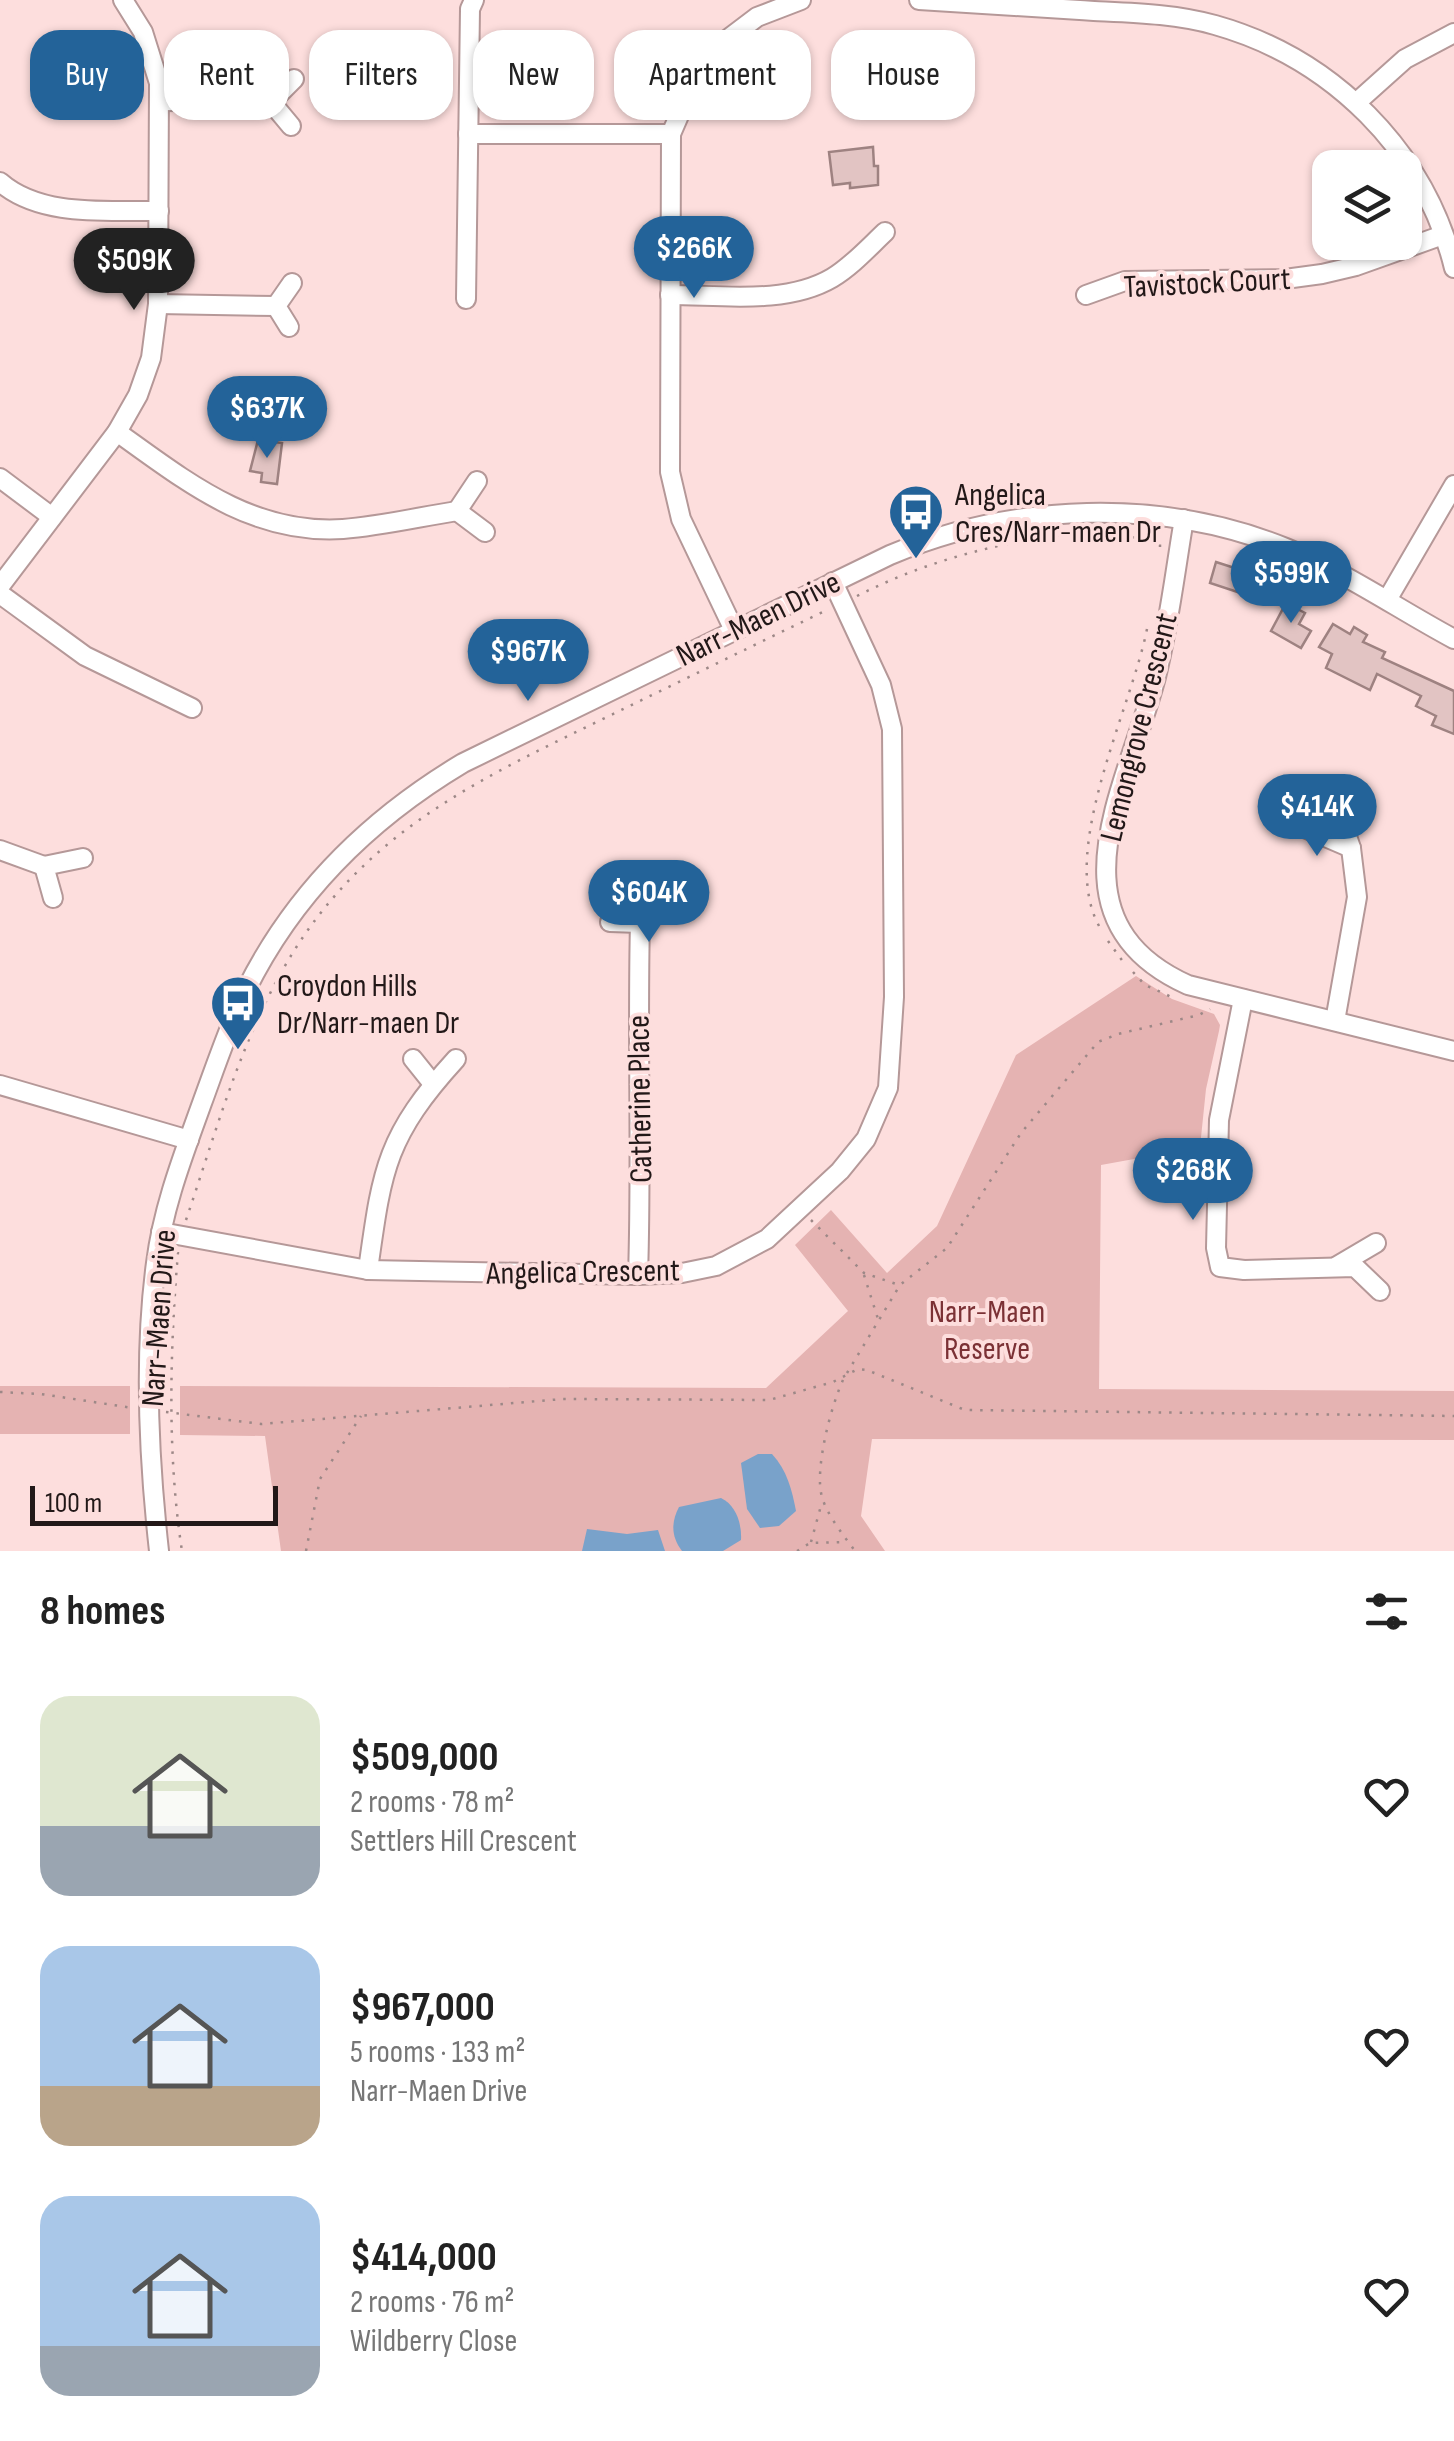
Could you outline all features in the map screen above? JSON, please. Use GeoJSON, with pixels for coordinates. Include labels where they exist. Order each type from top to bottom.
{"type":"FeatureCollection","features":[{"type":"Feature","properties":{"kind":"street"},"geometry":{"type":"LineString","coordinates":[[0,586],[117,432],[146,376],[155,338],[159,101],[150,48],[123,0]]}},
{"type":"Feature","properties":{"kind":"street"},"geometry":{"type":"LineString","coordinates":[[466,299],[470,9],[474,0]]}},
{"type":"Feature","properties":{"kind":"street"},"geometry":{"type":"LineString","coordinates":[[734,630],[681,520],[672,490],[671,134],[691,84],[724,42],[757,17],[801,0]]}},
{"type":"Feature","properties":{"kind":"street"},"geometry":{"type":"LineString","coordinates":[[919,0],[1168,16],[1213,24],[1258,39],[1298,60],[1356,102],[1390,138],[1422,188],[1454,268]]}},
{"type":"Feature","properties":{"kind":"street"},"geometry":{"type":"LineString","coordinates":[[1356,102],[1405,59],[1454,33]]}},
{"type":"Feature","properties":{"kind":"street"},"geometry":{"type":"LineString","coordinates":[[289,84],[294,79]]}},
{"type":"Feature","properties":{"kind":"street"},"geometry":{"type":"LineString","coordinates":[[159,101],[164,101]]}},
{"type":"Feature","properties":{"kind":"street"},"geometry":{"type":"LineString","coordinates":[[286,120],[291,126]]}},
{"type":"Feature","properties":{"kind":"street"},"geometry":{"type":"LineString","coordinates":[[468,134],[671,134]]}},
{"type":"Feature","properties":{"kind":"street"},"geometry":{"type":"LineString","coordinates":[[0,182],[22,196],[57,206],[159,211]]}},
{"type":"Feature","properties":{"kind":"street"},"geometry":{"type":"LineString","coordinates":[[670,295],[778,294],[812,287],[843,271],[885,232]]}},
{"type":"Feature","properties":{"kind":"street","name":"Tavistock Court"},"geometry":{"type":"LineString","coordinates":[[1086,295],[1125,281],[1285,280],[1322,274],[1444,235]]}},
{"type":"Feature","properties":{"kind":"street"},"geometry":{"type":"LineString","coordinates":[[276,306],[292,283]]}},
{"type":"Feature","properties":{"kind":"street"},"geometry":{"type":"LineString","coordinates":[[158,304],[276,306]]}},
{"type":"Feature","properties":{"kind":"street"},"geometry":{"type":"LineString","coordinates":[[276,306],[289,327]]}},
{"type":"Feature","properties":{"kind":"street"},"geometry":{"type":"LineString","coordinates":[[117,432],[218,502],[277,524],[346,529],[457,511],[485,532]]}},
{"type":"Feature","properties":{"kind":"street"},"geometry":{"type":"LineString","coordinates":[[0,478],[52,518]]}},
{"type":"Feature","properties":{"kind":"street"},"geometry":{"type":"LineString","coordinates":[[457,511],[477,481]]}},
{"type":"Feature","properties":{"kind":"street"},"geometry":{"type":"LineString","coordinates":[[1387,600],[1454,485]]}},
{"type":"Feature","properties":{"kind":"street","name":"Narr-Maen Drive"},"geometry":{"type":"LineString","coordinates":[[160,1551],[151,1410],[153,1293],[161,1232],[188,1140],[221,1050],[257,970],[300,904],[360,838],[409,797],[463,763],[833,582],[912,546],[1003,520],[1080,513],[1184,519],[1282,546],[1454,639]]}},
{"type":"Feature","properties":{"kind":"street","name":"Lemongrove Crescent"},"geometry":{"type":"LineString","coordinates":[[1184,519],[1158,665],[1114,808],[1104,856],[1106,885],[1122,929],[1157,968],[1188,985],[1454,1051]]}},
{"type":"Feature","properties":{"kind":"street","name":"Angelica Crescent"},"geometry":{"type":"LineString","coordinates":[[161,1232],[368,1270],[682,1273],[738,1257],[767,1239],[840,1171],[866,1139],[881,1111],[892,1057],[892,729],[881,685],[833,582]]}},
{"type":"Feature","properties":{"kind":"street"},"geometry":{"type":"LineString","coordinates":[[0,594],[85,656],[192,708]]}},
{"type":"Feature","properties":{"kind":"street"},"geometry":{"type":"LineString","coordinates":[[1335,1021],[1357,897],[1350,848],[1339,813]]}},
{"type":"Feature","properties":{"kind":"street"},"geometry":{"type":"LineString","coordinates":[[1302,827],[1350,848]]}},
{"type":"Feature","properties":{"kind":"street"},"geometry":{"type":"LineString","coordinates":[[0,850],[44,866],[83,858]]}},
{"type":"Feature","properties":{"kind":"street"},"geometry":{"type":"LineString","coordinates":[[44,866],[54,898]]}},
{"type":"Feature","properties":{"kind":"street"},"geometry":{"type":"LineString","coordinates":[[610,922],[640,923],[662,902]]}},
{"type":"Feature","properties":{"kind":"street","name":"Catherine Place"},"geometry":{"type":"LineString","coordinates":[[638,1275],[640,923]]}},
{"type":"Feature","properties":{"kind":"street"},"geometry":{"type":"LineString","coordinates":[[1243,999],[1219,1120],[1216,1248],[1220,1267],[1355,1267],[1380,1290]]}},
{"type":"Feature","properties":{"kind":"street"},"geometry":{"type":"LineString","coordinates":[[413,1059],[433,1084]]}},
{"type":"Feature","properties":{"kind":"street"},"geometry":{"type":"LineString","coordinates":[[368,1270],[387,1159],[400,1132],[433,1084],[456,1059]]}},
{"type":"Feature","properties":{"kind":"street"},"geometry":{"type":"LineString","coordinates":[[0,1085],[188,1140]]}},
{"type":"Feature","properties":{"kind":"street"},"geometry":{"type":"LineString","coordinates":[[1337,1266],[1376,1243]]}},
{"type":"Feature","properties":{"kind":"path"},"geometry":{"type":"LineString","coordinates":[[182,1551],[174,1491],[174,1414],[175,1289],[182,1236],[231,1089],[276,984],[302,938],[379,851],[410,824],[473,783],[923,565],[1007,542],[1080,532],[1160,540],[1158,566]]}},
{"type":"Feature","properties":{"kind":"path"},"geometry":{"type":"LineString","coordinates":[[1147,629],[1096,806],[1085,868],[1088,896],[1107,941],[1145,985],[1178,1000]]}},
{"type":"Feature","properties":{"kind":"path"},"geometry":{"type":"LineString","coordinates":[[810,1543],[822,1510],[820,1480],[836,1394],[900,1285],[947,1248],[1021,1132],[1098,1042],[1210,1009],[1194,1004]]}},
{"type":"Feature","properties":{"kind":"path"},"geometry":{"type":"LineString","coordinates":[[800,1209],[864,1273],[900,1285]]}},
{"type":"Feature","properties":{"kind":"path"},"geometry":{"type":"LineString","coordinates":[[864,1273],[878,1320]]}},
{"type":"Feature","properties":{"kind":"path"},"geometry":{"type":"LineString","coordinates":[[0,1392],[41,1394],[261,1424],[563,1399],[769,1400],[858,1369],[965,1410],[1454,1416]]}},
{"type":"Feature","properties":{"kind":"path"},"geometry":{"type":"LineString","coordinates":[[306,1551],[320,1479],[362,1415]]}},
{"type":"Feature","properties":{"kind":"path"},"geometry":{"type":"LineString","coordinates":[[822,1498],[855,1551]]}},
{"type":"Feature","properties":{"kind":"path"},"geometry":{"type":"LineString","coordinates":[[797,1551],[810,1543],[848,1542]]}},
{"type":"Feature","properties":{"kind":"green space","name":"Narr-Maen Reserve"},"geometry":{"type":"Polygon","coordinates":[[[1136,976],[1172,999],[1214,1014],[1220,1025],[1206,1089],[1200,1147],[1101,1165],[1099,1389],[1454,1391],[1454,1440],[872,1439],[861,1516],[885,1551],[281,1551],[265,1436],[180,1435],[180,1386],[766,1388],[848,1311],[795,1245],[831,1210],[887,1273],[937,1226],[1016,1055],[1136,976]]]}},
{"type":"Feature","properties":{"kind":"green space"},"geometry":{"type":"Polygon","coordinates":[[[0,1386],[130,1386],[130,1434],[0,1434],[0,1386]]]}},
{"type":"Feature","properties":{"kind":"water"},"geometry":{"type":"Polygon","coordinates":[[[758,1454],[772,1454],[791,1488],[796,1511],[779,1526],[760,1528],[747,1509],[741,1463],[758,1454]]]}},
{"type":"Feature","properties":{"kind":"water"},"geometry":{"type":"Polygon","coordinates":[[[721,1498],[737,1516],[741,1540],[723,1551],[682,1551],[673,1529],[679,1507],[721,1498]]]}},
{"type":"Feature","properties":{"kind":"water"},"geometry":{"type":"Polygon","coordinates":[[[587,1529],[627,1534],[658,1530],[665,1551],[582,1551],[587,1529]]]}},
{"type":"Feature","properties":{"kind":"building"},"geometry":{"type":"Polygon","coordinates":[[[873,147],[878,185],[833,185],[829,152],[873,147]]]}},
{"type":"Feature","properties":{"kind":"building"},"geometry":{"type":"Polygon","coordinates":[[[258,440],[282,443],[277,484],[261,482],[262,473],[250,471],[258,440]]]}},
{"type":"Feature","properties":{"kind":"building"},"geometry":{"type":"Polygon","coordinates":[[[1216,562],[1266,578],[1265,583],[1279,588],[1274,604],[1210,583],[1216,562]]]}},
{"type":"Feature","properties":{"kind":"building"},"geometry":{"type":"Polygon","coordinates":[[[1286,603],[1305,613],[1299,624],[1311,631],[1301,648],[1271,631],[1286,603]]]}},
{"type":"Feature","properties":{"kind":"building"},"geometry":{"type":"Polygon","coordinates":[[[1333,624],[1350,634],[1354,627],[1367,635],[1363,642],[1385,652],[1382,658],[1454,691],[1454,734],[1432,725],[1436,716],[1416,706],[1421,696],[1377,674],[1370,690],[1326,668],[1332,654],[1319,647],[1333,624]]]}},
{"type":"Feature","properties":{"kind":"place","name":"Angelica Cres/Narr-maen Dr"},"geometry":{"type":"Point","coordinates":[916,561]}},
{"type":"Feature","properties":{"kind":"place","name":"Croydon Hills Dr/Narr-maen Dr"},"geometry":{"type":"Point","coordinates":[238,1052]}}]}
